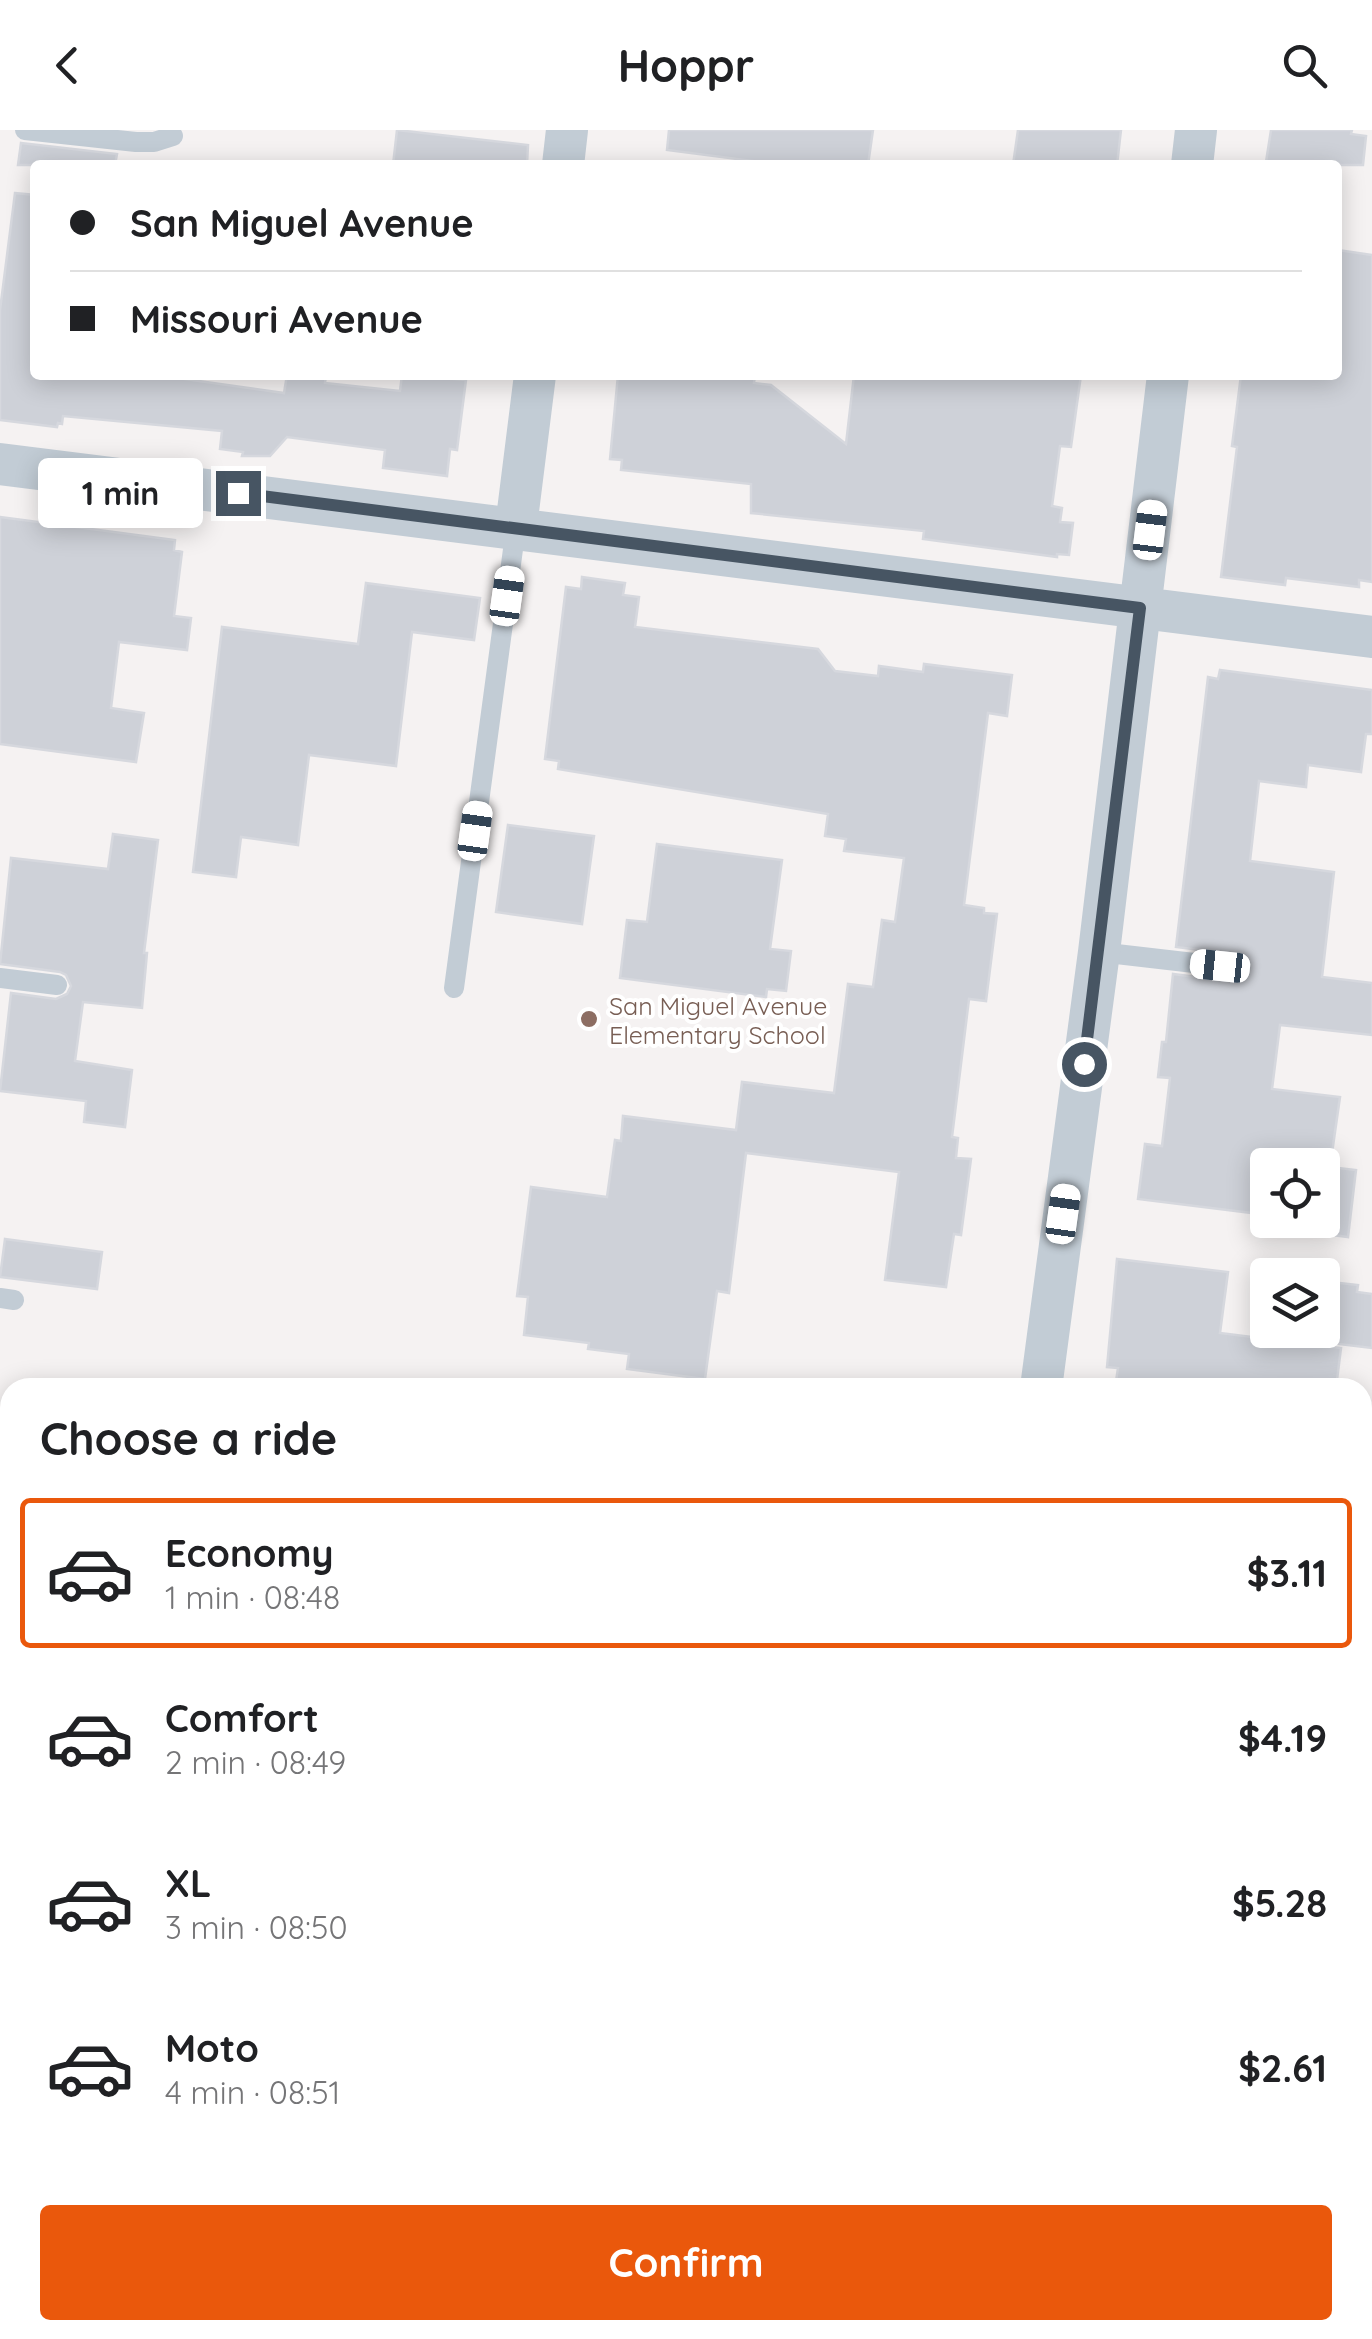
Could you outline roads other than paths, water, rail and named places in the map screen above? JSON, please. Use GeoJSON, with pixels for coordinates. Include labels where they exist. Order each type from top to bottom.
{"type":"FeatureCollection","features":[{"type":"Feature","properties":{"kind":"street"},"geometry":{"type":"LineString","coordinates":[[564,160],[568,130]]}},
{"type":"Feature","properties":{"kind":"street"},"geometry":{"type":"LineString","coordinates":[[1193,160],[1196,130]]}},
{"type":"Feature","properties":{"kind":"street"},"geometry":{"type":"LineString","coordinates":[[516,527],[534,380]]}},
{"type":"Feature","properties":{"kind":"street"},"geometry":{"type":"LineString","coordinates":[[1042,1378],[1099,952],[1167,380]]}},
{"type":"Feature","properties":{"kind":"street"},"geometry":{"type":"LineString","coordinates":[[0,464],[1372,637]]}},
{"type":"Feature","properties":{"kind":"lane"},"geometry":{"type":"LineString","coordinates":[[25,130],[136,142],[172,136]]}},
{"type":"Feature","properties":{"kind":"lane"},"geometry":{"type":"LineString","coordinates":[[454,988],[516,527]]}},
{"type":"Feature","properties":{"kind":"lane"},"geometry":{"type":"LineString","coordinates":[[1099,952],[1220,966]]}},
{"type":"Feature","properties":{"kind":"lane"},"geometry":{"type":"LineString","coordinates":[[0,978],[58,986]]}},
{"type":"Feature","properties":{"kind":"place","name":"San Miguel Avenue Elementary School"},"geometry":{"type":"Point","coordinates":[589,1019]}}]}
